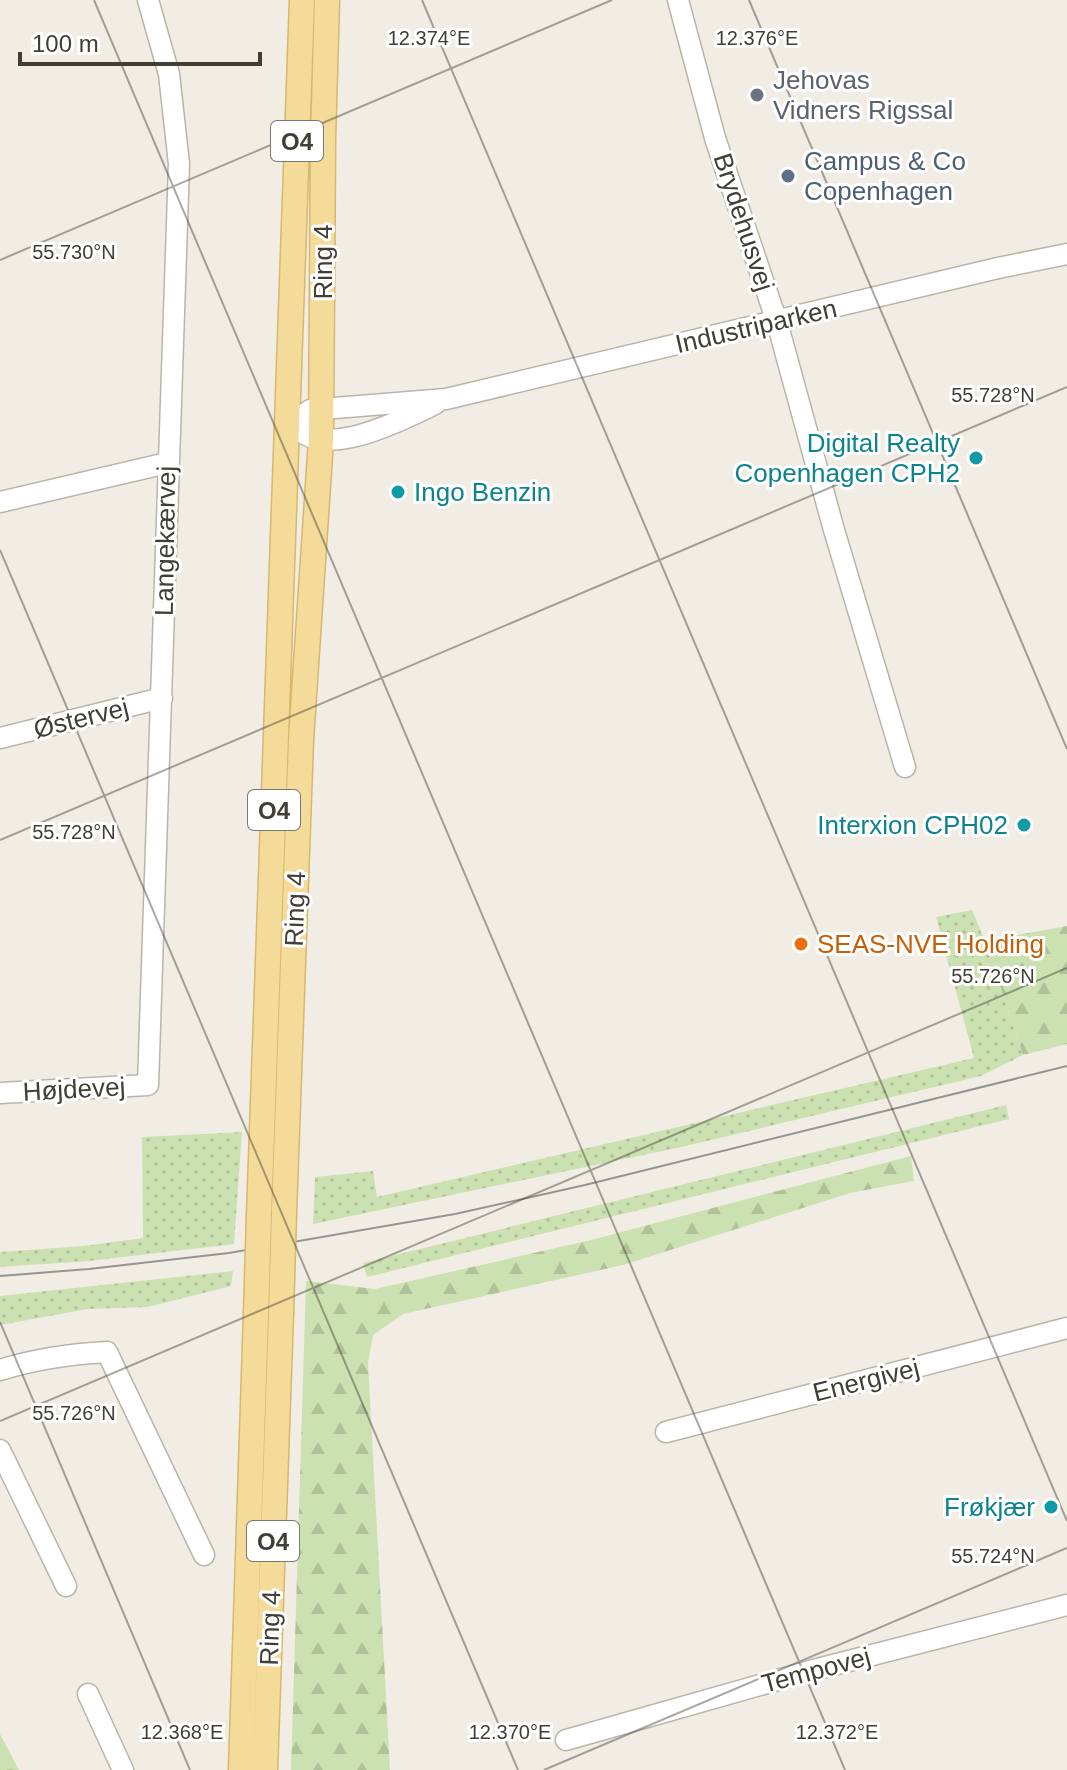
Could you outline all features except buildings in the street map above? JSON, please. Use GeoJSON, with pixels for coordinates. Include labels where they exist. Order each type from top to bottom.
{"type":"FeatureCollection","features":[{"type":"Feature","properties":{"kind":"main road","name":"Ring 4"},"geometry":{"type":"LineString","coordinates":[[241,1770],[290,421],[302,0]]}},
{"type":"Feature","properties":{"kind":"main road","name":"Ring 4"},"geometry":{"type":"LineString","coordinates":[[265,1770],[301,740],[321,440],[327,0]]}},
{"type":"Feature","properties":{"kind":"street","name":"Langekærvej"},"geometry":{"type":"LineString","coordinates":[[148,0],[169,74],[179,164],[148,1085]]}},
{"type":"Feature","properties":{"kind":"street","name":"Brydehusvej"},"geometry":{"type":"LineString","coordinates":[[678,0],[715,138],[777,322],[834,530],[905,767]]}},
{"type":"Feature","properties":{"kind":"street","name":"Industriparken"},"geometry":{"type":"LineString","coordinates":[[290,421],[322,407],[446,399],[1067,254]]}},
{"type":"Feature","properties":{"kind":"street","name":"Industriparken"},"geometry":{"type":"LineString","coordinates":[[321,440],[346,438],[395,423],[446,399]]}},
{"type":"Feature","properties":{"kind":"street"},"geometry":{"type":"LineString","coordinates":[[290,421],[309,437],[321,440]]}},
{"type":"Feature","properties":{"kind":"street"},"geometry":{"type":"LineString","coordinates":[[0,502],[167,463]]}},
{"type":"Feature","properties":{"kind":"street","name":"Østervej"},"geometry":{"type":"LineString","coordinates":[[0,738],[162,698]]}},
{"type":"Feature","properties":{"kind":"street","name":"Højdevej"},"geometry":{"type":"LineString","coordinates":[[0,1093],[148,1085]]}},
{"type":"Feature","properties":{"kind":"street","name":"Energivej"},"geometry":{"type":"LineString","coordinates":[[666,1432],[1067,1328]]}},
{"type":"Feature","properties":{"kind":"street"},"geometry":{"type":"LineString","coordinates":[[0,1370],[20,1363],[107,1352],[204,1555]]}},
{"type":"Feature","properties":{"kind":"street"},"geometry":{"type":"LineString","coordinates":[[0,1450],[66,1586]]}},
{"type":"Feature","properties":{"kind":"street","name":"Tempovej"},"geometry":{"type":"LineString","coordinates":[[566,1740],[806,1672],[1067,1605]]}},
{"type":"Feature","properties":{"kind":"street"},"geometry":{"type":"LineString","coordinates":[[88,1694],[123,1770]]}},
{"type":"Feature","properties":{"kind":"green space"},"geometry":{"type":"Polygon","coordinates":[[[972,910],[1023,1055],[981,1076],[677,1148],[313,1224],[315,1177],[373,1171],[377,1197],[974,1058],[936,917],[972,910]]]}},
{"type":"Feature","properties":{"kind":"green space"},"geometry":{"type":"Polygon","coordinates":[[[1067,926],[1067,1044],[1023,1055],[985,941],[1067,926]]]}},
{"type":"Feature","properties":{"kind":"green space"},"geometry":{"type":"Polygon","coordinates":[[[1006,1105],[1009,1119],[367,1277],[363,1263],[1006,1105]]]}},
{"type":"Feature","properties":{"kind":"green space"},"geometry":{"type":"Polygon","coordinates":[[[242,1132],[234,1244],[89,1261],[0,1267],[0,1252],[143,1238],[142,1137],[242,1132]]]}},
{"type":"Feature","properties":{"kind":"green space"},"geometry":{"type":"Polygon","coordinates":[[[911,1156],[914,1181],[850,1193],[623,1265],[403,1314],[373,1335],[368,1363],[390,1770],[291,1770],[306,1281],[375,1289],[591,1240],[911,1156]]]}},
{"type":"Feature","properties":{"kind":"green space"},"geometry":{"type":"Polygon","coordinates":[[[233,1271],[231,1286],[148,1307],[88,1309],[0,1325],[0,1296],[233,1271]]]}},
{"type":"Feature","properties":{"kind":"green space"},"geometry":{"type":"Polygon","coordinates":[[[0,1734],[19,1770],[0,1770],[0,1734]]]}},
{"type":"Feature","properties":{"kind":"tram line"},"geometry":{"type":"LineString","coordinates":[[0,1276],[229,1253],[455,1214],[1067,1066]]}},
{"type":"Feature","properties":{"kind":"place","name":"Jehovas Vidners Rigssal"},"geometry":{"type":"Point","coordinates":[757,95]}},
{"type":"Feature","properties":{"kind":"place","name":"Campus & Co Copenhagen"},"geometry":{"type":"Point","coordinates":[788,176]}},
{"type":"Feature","properties":{"kind":"place","name":"Digital Realty Copenhagen CPH2"},"geometry":{"type":"Point","coordinates":[976,458]}},
{"type":"Feature","properties":{"kind":"place","name":"Ingo Benzin"},"geometry":{"type":"Point","coordinates":[398,492]}},
{"type":"Feature","properties":{"kind":"place","name":"Interxion CPH02"},"geometry":{"type":"Point","coordinates":[1024,825]}},
{"type":"Feature","properties":{"kind":"place","name":"SEAS-NVE Holding"},"geometry":{"type":"Point","coordinates":[801,944]}},
{"type":"Feature","properties":{"kind":"place","name":"Frøkjær"},"geometry":{"type":"Point","coordinates":[1051,1507]}}]}
